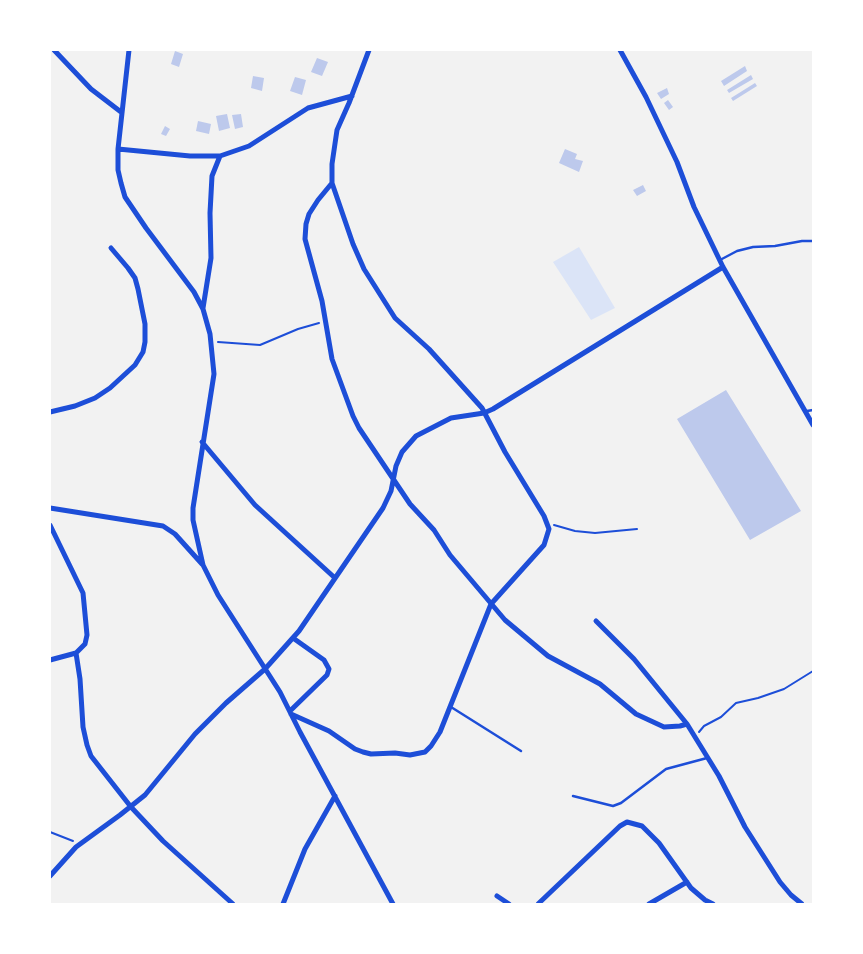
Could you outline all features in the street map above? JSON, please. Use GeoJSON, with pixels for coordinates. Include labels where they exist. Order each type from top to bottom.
{"type":"FeatureCollection","features":[{"type":"Feature","properties":{"kind":"street"},"geometry":{"type":"LineString","coordinates":[[54,50],[91,89],[121,112]]}},
{"type":"Feature","properties":{"kind":"street"},"geometry":{"type":"LineString","coordinates":[[129,50],[118,149],[118,170],[125,197],[146,228],[184,276],[203,309],[211,343],[214,374],[193,508],[193,520],[203,565],[218,595],[266,669],[393,904]]}},
{"type":"Feature","properties":{"kind":"street"},"geometry":{"type":"LineString","coordinates":[[290,713],[329,732],[363,752],[410,755],[424,752],[431,746],[440,732],[491,604],[544,545],[548,536],[548,522],[505,452],[484,413],[475,400],[429,349],[395,318],[359,259],[332,183],[332,164],[337,130],[369,50]]}},
{"type":"Feature","properties":{"kind":"street"},"geometry":{"type":"LineString","coordinates":[[620,50],[646,97],[677,162],[694,207],[723,267],[813,425]]}},
{"type":"Feature","properties":{"kind":"street"},"geometry":{"type":"LineString","coordinates":[[118,149],[190,156],[220,156],[250,146],[308,108],[352,96]]}},
{"type":"Feature","properties":{"kind":"street"},"geometry":{"type":"LineString","coordinates":[[203,309],[211,258],[210,213],[212,176],[220,156]]}},
{"type":"Feature","properties":{"kind":"street"},"geometry":{"type":"LineString","coordinates":[[332,183],[309,214],[305,239],[322,301],[332,359],[359,428],[410,504],[434,530],[450,555],[505,620],[545,653],[600,684],[636,714],[664,727],[687,724]]}},
{"type":"Feature","properties":{"kind":"street"},"geometry":{"type":"LineString","coordinates":[[50,412],[75,406],[95,398],[110,388],[135,365],[143,352],[145,324],[135,278],[111,248]]}},
{"type":"Feature","properties":{"kind":"street"},"geometry":{"type":"LineString","coordinates":[[50,876],[80,844],[131,807],[145,794],[214,715],[266,669],[293,638],[383,508],[391,491],[396,466],[402,452],[416,436],[451,418],[484,413],[507,401],[723,267]]}},
{"type":"Feature","properties":{"kind":"street"},"geometry":{"type":"LineString","coordinates":[[202,442],[255,505],[335,578]]}},
{"type":"Feature","properties":{"kind":"street"},"geometry":{"type":"LineString","coordinates":[[50,508],[163,526],[175,534],[203,565]]}},
{"type":"Feature","properties":{"kind":"street"},"geometry":{"type":"LineString","coordinates":[[50,525],[83,593],[87,640],[76,653],[50,660]]}},
{"type":"Feature","properties":{"kind":"street"},"geometry":{"type":"LineString","coordinates":[[596,621],[634,659],[696,736],[746,827],[780,882],[802,904]]}},
{"type":"Feature","properties":{"kind":"street"},"geometry":{"type":"LineString","coordinates":[[290,713],[327,675],[329,669],[324,660],[293,638]]}},
{"type":"Feature","properties":{"kind":"street"},"geometry":{"type":"LineString","coordinates":[[76,653],[80,678],[83,727],[91,756],[131,807],[170,847],[233,904]]}},
{"type":"Feature","properties":{"kind":"street"},"geometry":{"type":"LineString","coordinates":[[283,904],[305,849],[335,796]]}},
{"type":"Feature","properties":{"kind":"street"},"geometry":{"type":"LineString","coordinates":[[538,904],[620,826],[627,822],[642,826],[659,843],[696,893],[713,904]]}},
{"type":"Feature","properties":{"kind":"street"},"geometry":{"type":"LineString","coordinates":[[649,904],[686,882]]}},
{"type":"Feature","properties":{"kind":"street"},"geometry":{"type":"LineString","coordinates":[[497,896],[509,904]]}},
{"type":"Feature","properties":{"kind":"lane"},"geometry":{"type":"LineString","coordinates":[[720,260],[736,251],[752,246],[775,246],[813,241]]}},
{"type":"Feature","properties":{"kind":"lane"},"geometry":{"type":"LineString","coordinates":[[805,412],[813,410]]}},
{"type":"Feature","properties":{"kind":"lane"},"geometry":{"type":"LineString","coordinates":[[451,707],[521,751]]}},
{"type":"Feature","properties":{"kind":"lane"},"geometry":{"type":"LineString","coordinates":[[573,796],[613,806],[621,803],[666,769],[709,758]]}},
{"type":"Feature","properties":{"kind":"path"},"geometry":{"type":"LineString","coordinates":[[211,343],[260,345],[298,329],[326,323]]}},
{"type":"Feature","properties":{"kind":"path"},"geometry":{"type":"LineString","coordinates":[[548,522],[584,532],[605,533],[637,528]]}},
{"type":"Feature","properties":{"kind":"path"},"geometry":{"type":"LineString","coordinates":[[696,736],[704,726],[721,717],[736,702],[758,698],[784,689],[813,671]]}},
{"type":"Feature","properties":{"kind":"path"},"geometry":{"type":"LineString","coordinates":[[50,832],[80,844]]}},
{"type":"Feature","properties":{"kind":"shaded area"},"geometry":{"type":"Polygon","coordinates":[[[579,247],[615,308],[591,320],[553,262],[579,247]]]}},
{"type":"Feature","properties":{"kind":"building"},"geometry":{"type":"Polygon","coordinates":[[[175,51],[183,54],[179,67],[171,64],[175,51]]]}},
{"type":"Feature","properties":{"kind":"building"},"geometry":{"type":"Polygon","coordinates":[[[317,58],[328,62],[322,76],[311,72],[317,58]]]}},
{"type":"Feature","properties":{"kind":"building"},"geometry":{"type":"Polygon","coordinates":[[[745,66],[747,71],[724,86],[721,81],[745,66]]]}},
{"type":"Feature","properties":{"kind":"building"},"geometry":{"type":"Polygon","coordinates":[[[751,75],[753,79],[729,93],[727,90],[751,75]]]}},
{"type":"Feature","properties":{"kind":"building"},"geometry":{"type":"Polygon","coordinates":[[[253,76],[264,78],[262,91],[251,88],[253,76]]]}},
{"type":"Feature","properties":{"kind":"building"},"geometry":{"type":"Polygon","coordinates":[[[295,77],[306,80],[302,95],[290,91],[295,77]]]}},
{"type":"Feature","properties":{"kind":"building"},"geometry":{"type":"Polygon","coordinates":[[[755,83],[757,86],[733,101],[731,98],[755,83]]]}},
{"type":"Feature","properties":{"kind":"building"},"geometry":{"type":"Polygon","coordinates":[[[667,88],[669,94],[661,99],[657,93],[667,88]]]}},
{"type":"Feature","properties":{"kind":"building"},"geometry":{"type":"Polygon","coordinates":[[[668,100],[673,107],[669,110],[664,103],[668,100]]]}},
{"type":"Feature","properties":{"kind":"building"},"geometry":{"type":"Polygon","coordinates":[[[227,114],[230,128],[219,131],[216,116],[227,114]]]}},
{"type":"Feature","properties":{"kind":"building"},"geometry":{"type":"Polygon","coordinates":[[[241,114],[243,127],[235,129],[232,115],[241,114]]]}},
{"type":"Feature","properties":{"kind":"building"},"geometry":{"type":"Polygon","coordinates":[[[198,121],[211,124],[209,134],[196,131],[198,121]]]}},
{"type":"Feature","properties":{"kind":"building"},"geometry":{"type":"Polygon","coordinates":[[[165,126],[170,129],[166,136],[161,134],[165,126]]]}},
{"type":"Feature","properties":{"kind":"building"},"geometry":{"type":"Polygon","coordinates":[[[565,149],[577,154],[575,159],[583,161],[579,172],[559,163],[565,149]]]}},
{"type":"Feature","properties":{"kind":"building"},"geometry":{"type":"Polygon","coordinates":[[[643,185],[646,191],[637,196],[633,190],[643,185]]]}},
{"type":"Feature","properties":{"kind":"building"},"geometry":{"type":"Polygon","coordinates":[[[726,390],[801,511],[750,540],[677,419],[726,390]]]}}]}
